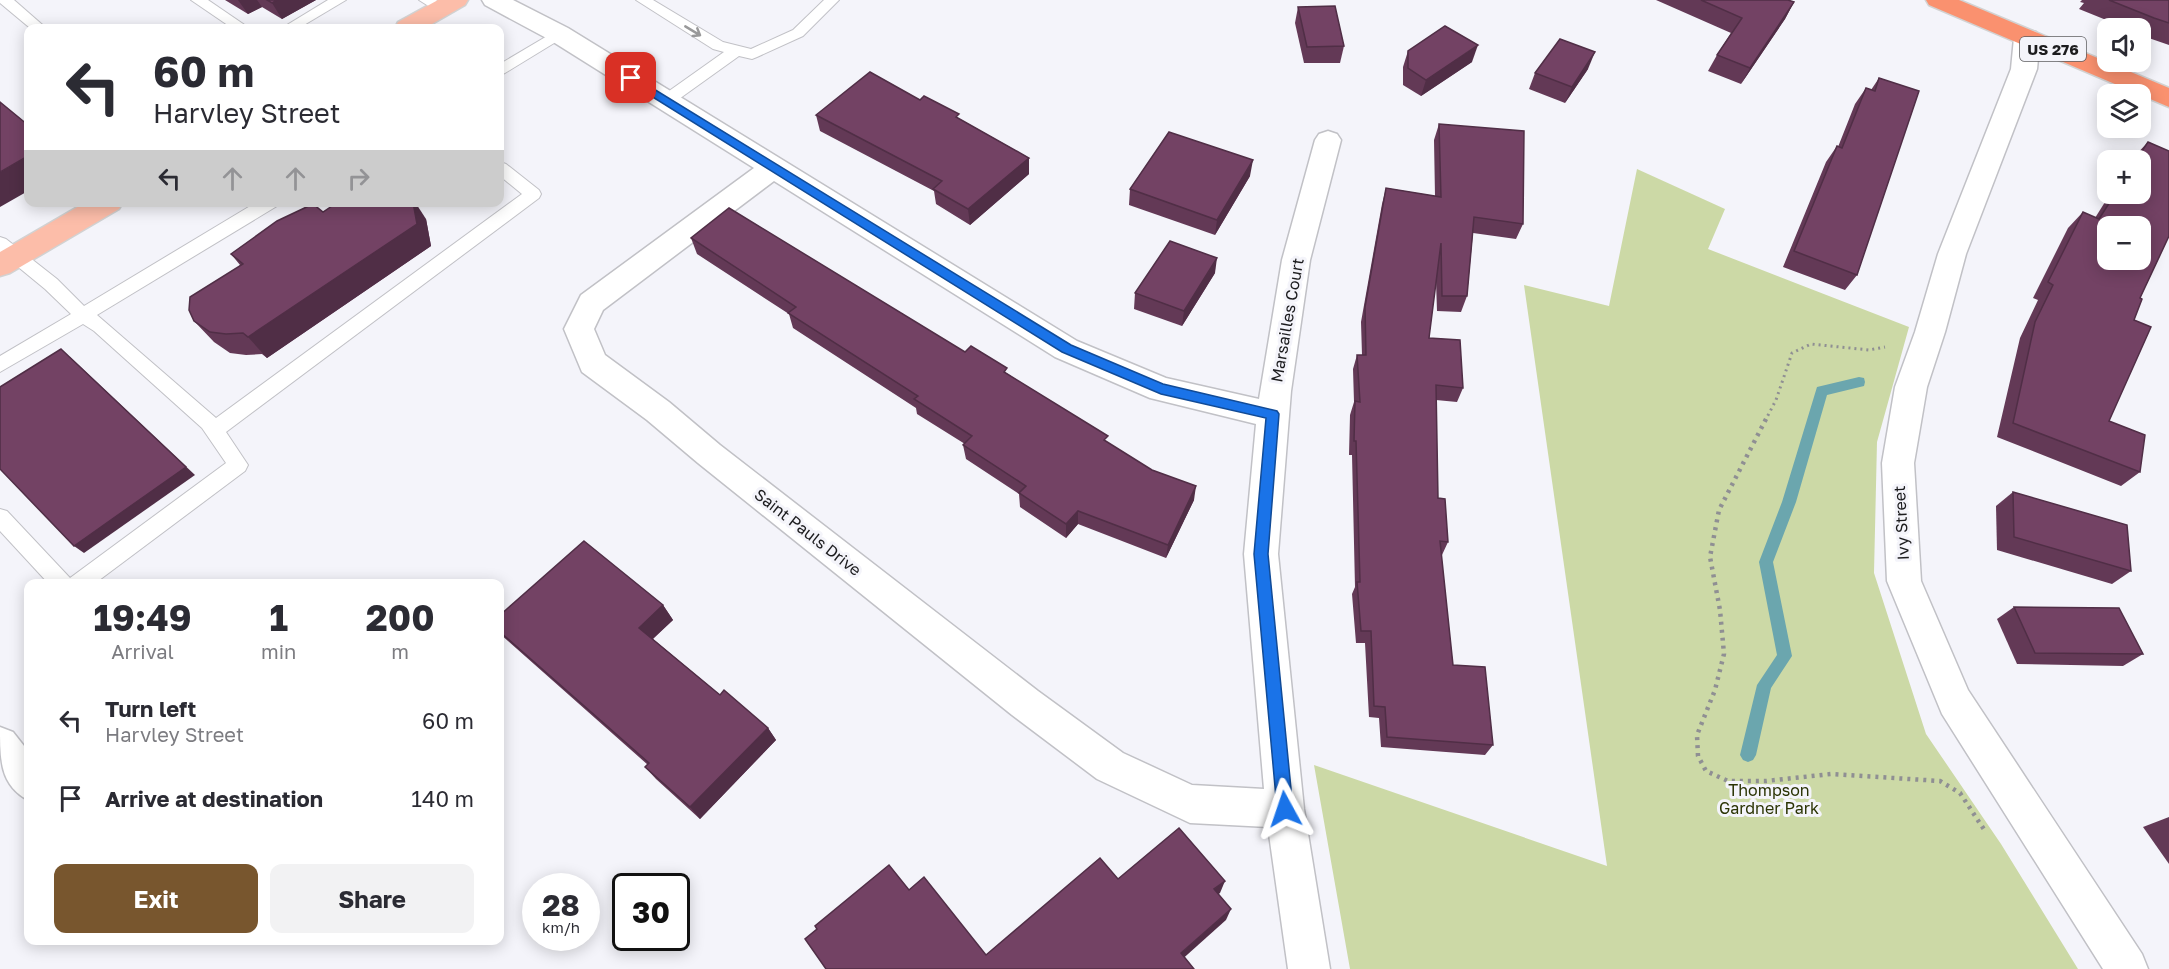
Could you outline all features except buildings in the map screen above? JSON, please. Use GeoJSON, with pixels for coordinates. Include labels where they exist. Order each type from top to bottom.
{"type":"FeatureCollection","features":[{"type":"Feature","properties":{"kind":"highway","name":"US 276"},"geometry":{"type":"LineString","coordinates":[[1938,0],[2169,98]]}},
{"type":"Feature","properties":{"kind":"main road"},"geometry":{"type":"LineString","coordinates":[[412,24],[441,3]]}},
{"type":"Feature","properties":{"kind":"main road"},"geometry":{"type":"LineString","coordinates":[[5,255],[99,207]]}},
{"type":"Feature","properties":{"kind":"street"},"geometry":{"type":"LineString","coordinates":[[494,0],[559,34],[1066,349],[1161,389],[1273,414]]}},
{"type":"Feature","properties":{"kind":"street","name":"Ivy Street"},"geometry":{"type":"LineString","coordinates":[[2027,38],[2024,69],[1952,254],[1930,332],[1911,387],[1898,463],[1904,581],[1955,702],[2127,969]]}},
{"type":"Feature","properties":{"kind":"street","name":"Marsailles Court"},"geometry":{"type":"LineString","coordinates":[[1310,969],[1285,809],[1261,554],[1273,414],[1296,260],[1328,140]]}},
{"type":"Feature","properties":{"kind":"street","name":"Saint Pauls Drive"},"geometry":{"type":"LineString","coordinates":[[774,167],[621,279],[592,303],[579,329],[593,363],[658,411],[709,454],[1110,766],[1190,804],[1285,809]]}},
{"type":"Feature","properties":{"kind":"street"},"geometry":{"type":"LineString","coordinates":[[0,745],[24,776]]}},
{"type":"Feature","properties":{"kind":"lane"},"geometry":{"type":"LineString","coordinates":[[5,0],[34,24]]}},
{"type":"Feature","properties":{"kind":"lane"},"geometry":{"type":"LineString","coordinates":[[198,0],[236,24]]}},
{"type":"Feature","properties":{"kind":"lane"},"geometry":{"type":"LineString","coordinates":[[296,24],[339,0]]}},
{"type":"Feature","properties":{"kind":"lane"},"geometry":{"type":"LineString","coordinates":[[643,0],[718,46],[752,54],[798,33],[832,0]]}},
{"type":"Feature","properties":{"kind":"lane"},"geometry":{"type":"LineString","coordinates":[[504,68],[559,34]]}},
{"type":"Feature","properties":{"kind":"lane"},"geometry":{"type":"LineString","coordinates":[[667,100],[737,50]]}},
{"type":"Feature","properties":{"kind":"lane"},"geometry":{"type":"LineString","coordinates":[[214,430],[533,194],[504,171]]}},
{"type":"Feature","properties":{"kind":"lane"},"geometry":{"type":"LineString","coordinates":[[0,365],[263,207]]}},
{"type":"Feature","properties":{"kind":"lane"},"geometry":{"type":"LineString","coordinates":[[5,255],[51,284],[83,315],[100,326],[214,430],[238,465],[85,579]]}},
{"type":"Feature","properties":{"kind":"lane"},"geometry":{"type":"LineString","coordinates":[[0,517],[58,579]]}},
{"type":"Feature","properties":{"kind":"path"},"geometry":{"type":"LineString","coordinates":[[1895,345],[1869,350],[1811,344],[1792,353],[1776,400],[1719,510],[1710,557],[1720,610],[1724,654],[1715,690],[1697,735],[1698,756],[1706,771],[1728,782],[1766,781],[1832,774],[1940,781],[1960,793],[1986,832]]}},
{"type":"Feature","properties":{"kind":"green space","name":"Thompson Gardner Park"},"geometry":{"type":"Polygon","coordinates":[[[1637,169],[1725,209],[1708,249],[1909,327],[1877,442],[1874,573],[1926,734],[2001,844],[2078,969],[1350,969],[1314,765],[1607,866],[1524,285],[1609,306],[1637,169]]]}},
{"type":"Feature","properties":{"kind":"waterway"},"geometry":{"type":"LineString","coordinates":[[1748,755],[1764,685],[1785,656],[1766,562],[1789,502],[1822,391],[1859,382]]}},
{"type":"Feature","properties":{"kind":"route"},"geometry":{"type":"LineString","coordinates":[[631,78],[1066,349],[1161,389],[1273,414],[1261,554],[1285,809]]}}]}
